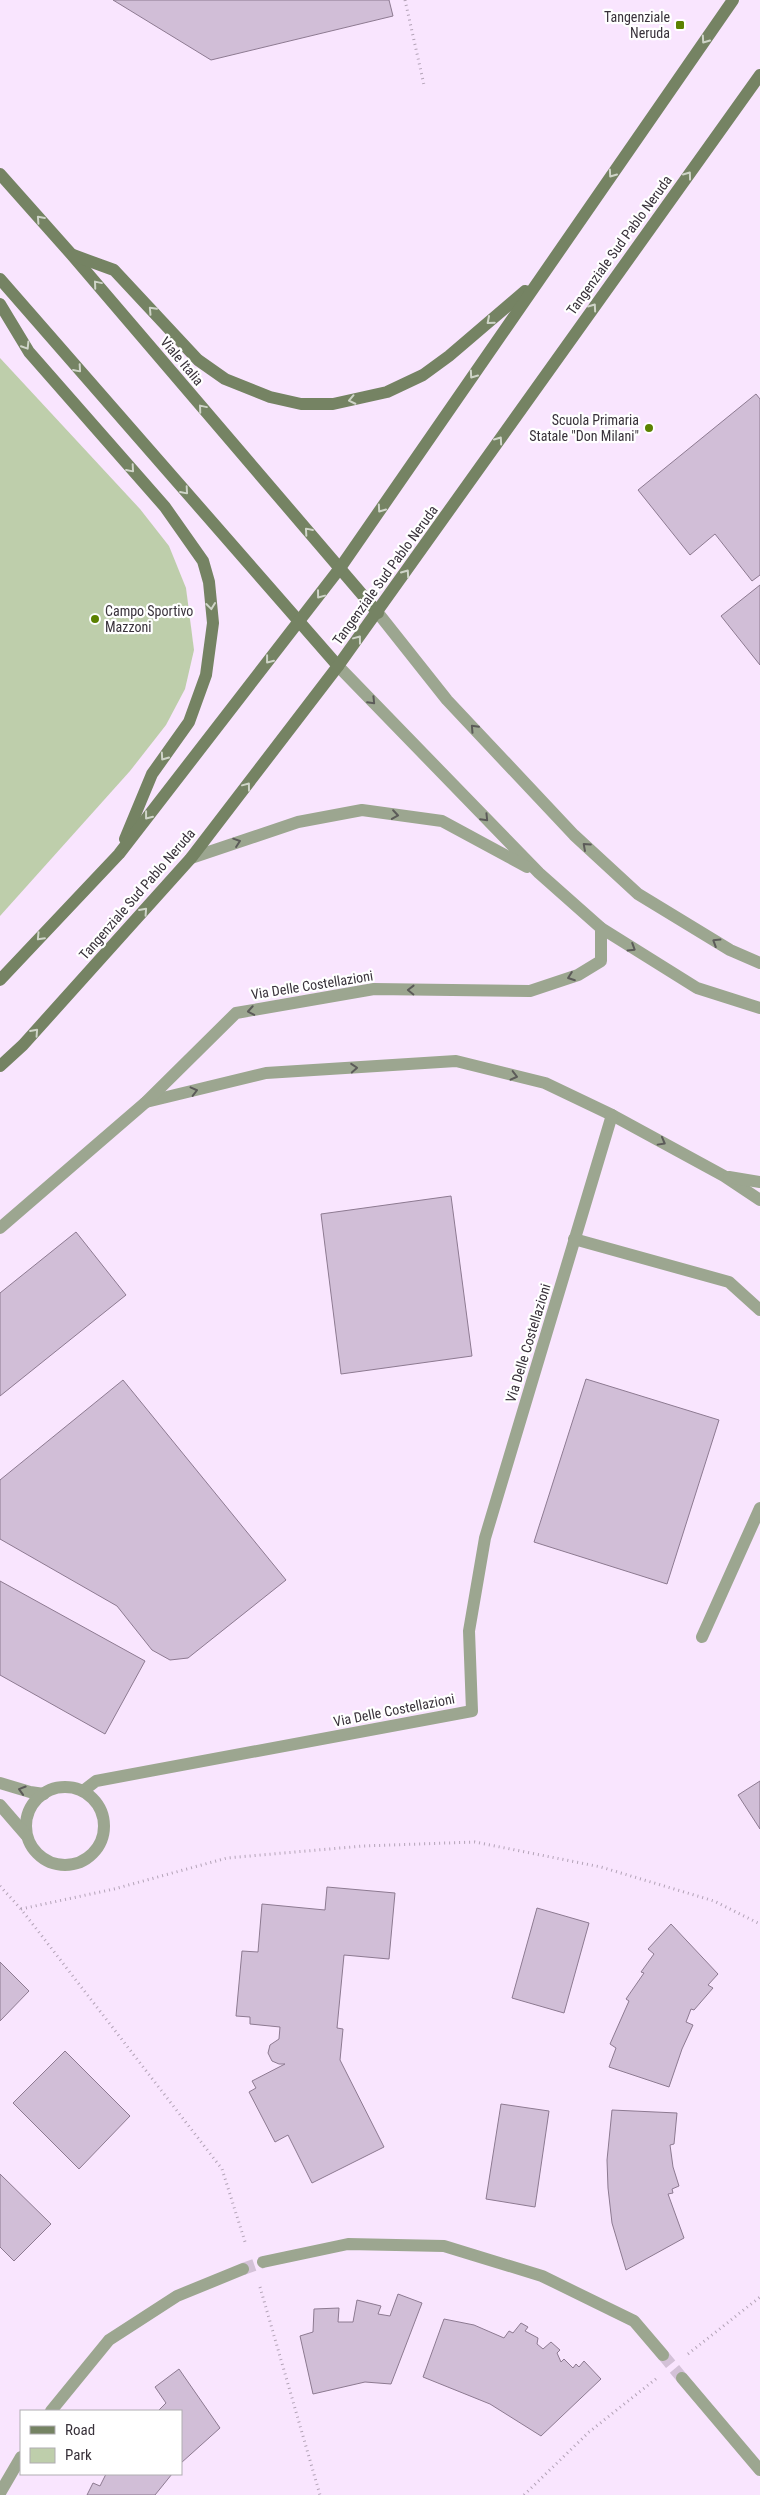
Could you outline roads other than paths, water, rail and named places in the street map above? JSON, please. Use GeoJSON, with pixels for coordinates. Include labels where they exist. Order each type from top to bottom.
{"type":"FeatureCollection","features":[{"type":"Feature","properties":{"kind":"main road"},"geometry":{"type":"LineString","coordinates":[[0,980],[119,854],[340,568],[732,0]]}},
{"type":"Feature","properties":{"kind":"main road","name":"Tangenziale Sud Pablo Neruda"},"geometry":{"type":"LineString","coordinates":[[0,1066],[23,1045],[191,858],[378,613],[608,285],[760,75]]}},
{"type":"Feature","properties":{"kind":"main road","name":"Viale Italia"},"geometry":{"type":"LineString","coordinates":[[0,174],[72,255],[378,613]]}},
{"type":"Feature","properties":{"kind":"main road"},"geometry":{"type":"LineString","coordinates":[[72,255],[114,270],[198,360],[225,379],[270,397],[301,404],[333,404],[387,392],[423,375],[449,356],[541,278]]}},
{"type":"Feature","properties":{"kind":"main road"},"geometry":{"type":"LineString","coordinates":[[0,279],[338,666]]}},
{"type":"Feature","properties":{"kind":"main road"},"geometry":{"type":"LineString","coordinates":[[0,304],[30,352],[165,507],[203,561],[208,582],[213,623],[206,676],[189,722],[152,774],[119,854]]}},
{"type":"Feature","properties":{"kind":"street"},"geometry":{"type":"LineString","coordinates":[[378,613],[447,700],[574,835],[638,894],[730,950],[760,963]]}},
{"type":"Feature","properties":{"kind":"street"},"geometry":{"type":"LineString","coordinates":[[338,666],[539,873],[601,928],[697,988],[760,1008]]}},
{"type":"Feature","properties":{"kind":"street"},"geometry":{"type":"LineString","coordinates":[[191,858],[298,822],[362,810],[442,821],[539,873]]}},
{"type":"Feature","properties":{"kind":"street","name":"Via Delle Costellazioni"},"geometry":{"type":"LineString","coordinates":[[0,1228],[146,1102],[236,1013],[374,989],[530,991],[578,975],[600,961],[601,928]]}},
{"type":"Feature","properties":{"kind":"street","name":"Via Delle Costellazioni"},"geometry":{"type":"LineString","coordinates":[[146,1102],[266,1073],[456,1061],[545,1083],[612,1114],[724,1176],[760,1200]]}},
{"type":"Feature","properties":{"kind":"street","name":"Via Delle Costellazioni"},"geometry":{"type":"LineString","coordinates":[[83,1792],[96,1781],[472,1711],[469,1631],[485,1538],[612,1114]]}},
{"type":"Feature","properties":{"kind":"street","name":"Via Delle Costellazioni"},"geometry":{"type":"LineString","coordinates":[[724,1176],[760,1182]]}},
{"type":"Feature","properties":{"kind":"street"},"geometry":{"type":"LineString","coordinates":[[574,1239],[729,1282],[760,1310]]}},
{"type":"Feature","properties":{"kind":"street"},"geometry":{"type":"LineString","coordinates":[[702,1637],[760,1508]]}},
{"type":"Feature","properties":{"kind":"street"},"geometry":{"type":"LineString","coordinates":[[0,1783],[44,1794]]}},
{"type":"Feature","properties":{"kind":"street"},"geometry":{"type":"LineString","coordinates":[[0,1805],[26,1834],[33,1849],[44,1860],[59,1865],[74,1864],[88,1858],[99,1846],[104,1831],[102,1815],[95,1801],[83,1792],[63,1787],[44,1794],[35,1801],[29,1811],[26,1834]]}},
{"type":"Feature","properties":{"kind":"street"},"geometry":{"type":"LineString","coordinates":[[263,2262],[348,2244],[444,2246],[542,2276],[634,2321],[663,2355]]}},
{"type":"Feature","properties":{"kind":"street"},"geometry":{"type":"LineString","coordinates":[[53,2410],[110,2340],[177,2296],[243,2269]]}},
{"type":"Feature","properties":{"kind":"street"},"geometry":{"type":"LineString","coordinates":[[682,2378],[760,2470]]}},
{"type":"Feature","properties":{"kind":"street"},"geometry":{"type":"LineString","coordinates":[[0,2493],[20,2459]]}},
{"type":"Feature","properties":{"kind":"tunnel"},"geometry":{"type":"LineString","coordinates":[[243,2269],[263,2262]]}},
{"type":"Feature","properties":{"kind":"tunnel"},"geometry":{"type":"LineString","coordinates":[[663,2355],[682,2378]]}},
{"type":"Feature","properties":{"kind":"place","name":"Tangenziale Neruda"},"geometry":{"type":"Point","coordinates":[680,25]}},
{"type":"Feature","properties":{"kind":"place","name":"Scuola Primaria Statale \"Don Milani\""},"geometry":{"type":"Point","coordinates":[649,428]}},
{"type":"Feature","properties":{"kind":"place","name":"Campo Sportivo Mazzoni"},"geometry":{"type":"Point","coordinates":[95,619]}}]}
